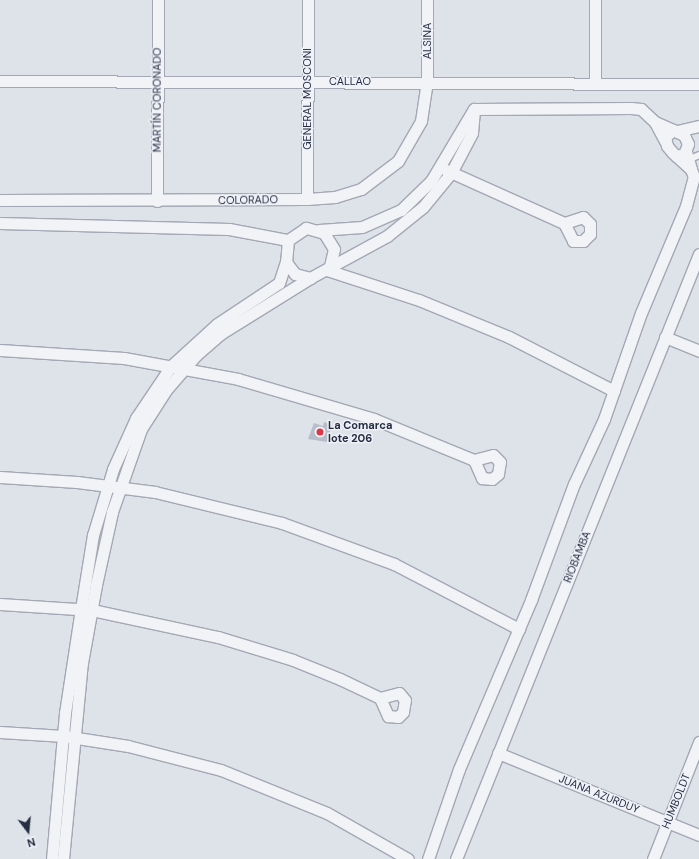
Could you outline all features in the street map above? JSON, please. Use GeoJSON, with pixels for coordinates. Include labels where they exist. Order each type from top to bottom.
{"type":"FeatureCollection","features":[{"type":"Feature","properties":{"kind":"street","name":"MARTÍN CORONADO"},"geometry":{"type":"LineString","coordinates":[[157,201],[158,0]]}},
{"type":"Feature","properties":{"kind":"street","name":"GENERAL MOSCONI"},"geometry":{"type":"LineString","coordinates":[[307,199],[308,0]]}},
{"type":"Feature","properties":{"kind":"street","name":"ALSINA"},"geometry":{"type":"LineString","coordinates":[[427,0],[428,81]]}},
{"type":"Feature","properties":{"kind":"street"},"geometry":{"type":"LineString","coordinates":[[595,0],[595,82]]}},
{"type":"Feature","properties":{"kind":"street","name":"CALLAO"},"geometry":{"type":"LineString","coordinates":[[0,82],[428,81],[699,84]]}},
{"type":"Feature","properties":{"kind":"street","name":"COLORADO"},"geometry":{"type":"LineString","coordinates":[[0,200],[157,201],[307,199],[350,194],[379,178],[398,161],[421,121],[428,81]]}},
{"type":"Feature","properties":{"kind":"street"},"geometry":{"type":"LineString","coordinates":[[474,109],[631,108],[641,110],[654,122],[664,141],[676,156]]}},
{"type":"Feature","properties":{"kind":"street"},"geometry":{"type":"LineString","coordinates":[[52,859],[86,609],[93,535],[107,486],[136,418],[170,366],[200,337],[279,283],[286,262],[288,240],[299,230],[362,227],[386,219],[418,196],[440,168],[474,109]]}},
{"type":"Feature","properties":{"kind":"street"},"geometry":{"type":"LineString","coordinates":[[86,609],[118,488],[141,429],[184,368],[220,334],[310,278],[355,257],[403,225],[451,173],[472,133],[474,109]]}},
{"type":"Feature","properties":{"kind":"street"},"geometry":{"type":"LineString","coordinates":[[654,122],[675,130],[699,126],[688,156]]}},
{"type":"Feature","properties":{"kind":"street"},"geometry":{"type":"LineString","coordinates":[[664,141],[675,130]]}},
{"type":"Feature","properties":{"kind":"street"},"geometry":{"type":"LineString","coordinates":[[428,859],[462,762],[519,629],[574,484],[614,391],[641,313],[692,189],[688,156],[675,130]]}},
{"type":"Feature","properties":{"kind":"street"},"geometry":{"type":"LineString","coordinates":[[676,156],[688,156]]}},
{"type":"Feature","properties":{"kind":"street"},"geometry":{"type":"LineString","coordinates":[[676,156],[688,156]]}},
{"type":"Feature","properties":{"kind":"street"},"geometry":{"type":"LineString","coordinates":[[440,168],[564,223]]}},
{"type":"Feature","properties":{"kind":"street"},"geometry":{"type":"LineString","coordinates":[[0,224],[229,229],[288,240]]}},
{"type":"Feature","properties":{"kind":"street"},"geometry":{"type":"LineString","coordinates":[[319,230],[329,238],[334,249],[329,268]]}},
{"type":"Feature","properties":{"kind":"street","name":"RIOBAMBA"},"geometry":{"type":"LineString","coordinates":[[456,859],[699,254]]}},
{"type":"Feature","properties":{"kind":"street"},"geometry":{"type":"LineString","coordinates":[[286,262],[295,274],[310,278]]}},
{"type":"Feature","properties":{"kind":"street"},"geometry":{"type":"LineString","coordinates":[[329,268],[419,300],[509,336],[614,391]]}},
{"type":"Feature","properties":{"kind":"street"},"geometry":{"type":"LineString","coordinates":[[665,337],[699,351]]}},
{"type":"Feature","properties":{"kind":"street"},"geometry":{"type":"LineString","coordinates":[[0,350],[117,358],[184,368],[328,404],[474,460]]}},
{"type":"Feature","properties":{"kind":"street"},"geometry":{"type":"LineString","coordinates":[[0,477],[107,486],[210,503],[318,534],[429,580],[519,629]]}},
{"type":"Feature","properties":{"kind":"street"},"geometry":{"type":"LineString","coordinates":[[0,604],[86,609],[176,627],[252,647],[293,660],[380,698]]}},
{"type":"Feature","properties":{"kind":"street"},"geometry":{"type":"LineString","coordinates":[[0,732],[69,736],[160,753],[253,781],[327,813],[408,859]]}},
{"type":"Feature","properties":{"kind":"street"},"geometry":{"type":"LineString","coordinates":[[63,859],[69,736]]}},
{"type":"Feature","properties":{"kind":"street","name":"HUMBOLDT"},"geometry":{"type":"LineString","coordinates":[[653,859],[699,742]]}},
{"type":"Feature","properties":{"kind":"street","name":"JUANA AZURDUY"},"geometry":{"type":"LineString","coordinates":[[498,753],[699,835]]}},
{"type":"Feature","properties":{"kind":"lane"},"geometry":{"type":"LineString","coordinates":[[688,156],[699,155]]}},
{"type":"Feature","properties":{"kind":"building","name":"La Comarca lote 206"},"geometry":{"type":"Polygon","coordinates":[[[324,422],[332,425],[327,442],[308,439],[314,423],[323,426],[324,422]]]}},
{"type":"Feature","properties":{"kind":"place","name":"La Comarca lote 206"},"geometry":{"type":"Point","coordinates":[320,432]}}]}
